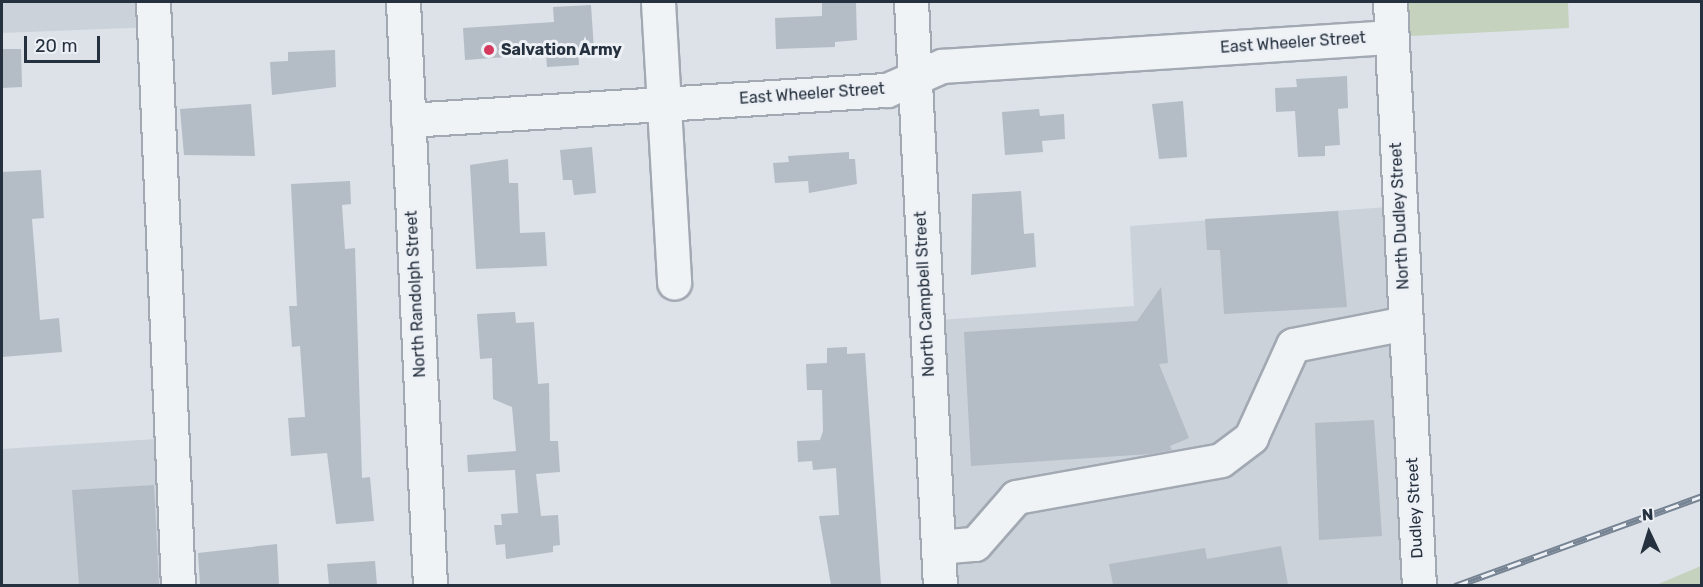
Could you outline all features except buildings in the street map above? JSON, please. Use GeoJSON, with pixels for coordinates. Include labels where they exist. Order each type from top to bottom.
{"type":"FeatureCollection","features":[{"type":"Feature","properties":{"kind":"street"},"geometry":{"type":"LineString","coordinates":[[153,2],[178,585]]}},
{"type":"Feature","properties":{"kind":"street","name":"North Randolph Street"},"geometry":{"type":"LineString","coordinates":[[403,2],[429,585]]}},
{"type":"Feature","properties":{"kind":"street"},"geometry":{"type":"LineString","coordinates":[[658,2],[674,283]]}},
{"type":"Feature","properties":{"kind":"street","name":"North Campbell Street"},"geometry":{"type":"LineString","coordinates":[[910,2],[940,585]]}},
{"type":"Feature","properties":{"kind":"street","name":"North Dudley Street"},"geometry":{"type":"LineString","coordinates":[[1390,2],[1411,430]]}},
{"type":"Feature","properties":{"kind":"street","name":"East Wheeler Street"},"geometry":{"type":"LineString","coordinates":[[408,120],[887,90],[942,66],[1392,37]]}},
{"type":"Feature","properties":{"kind":"street"},"geometry":{"type":"LineString","coordinates":[[938,547],[975,544],[1016,497],[1221,460],[1251,436],[1293,345],[1406,322]]}},
{"type":"Feature","properties":{"kind":"street","name":"Dudley Street"},"geometry":{"type":"LineString","coordinates":[[1411,430],[1419,585]]}},
{"type":"Feature","properties":{"kind":"shaded area"},"geometry":{"type":"Polygon","coordinates":[[[2,2],[153,2],[154,27],[2,33],[2,2]]]}},
{"type":"Feature","properties":{"kind":"shaded area"},"geometry":{"type":"Polygon","coordinates":[[[1400,206],[1419,585],[938,585],[926,321],[1134,306],[1130,226],[1400,206]]]}},
{"type":"Feature","properties":{"kind":"shaded area"},"geometry":{"type":"Polygon","coordinates":[[[171,438],[178,585],[2,586],[2,449],[171,438]]]}},
{"type":"Feature","properties":{"kind":"green space"},"geometry":{"type":"Polygon","coordinates":[[[1390,2],[1568,2],[1569,28],[1391,37],[1390,2]]]}},
{"type":"Feature","properties":{"kind":"green space"},"geometry":{"type":"Polygon","coordinates":[[[1701,566],[1701,585],[1656,585],[1701,566]]]}},
{"type":"Feature","properties":{"kind":"railway"},"geometry":{"type":"LineString","coordinates":[[1455,586],[1702,496]]}},
{"type":"Feature","properties":{"kind":"place","name":"Salvation Army"},"geometry":{"type":"Point","coordinates":[489,50]}}]}
